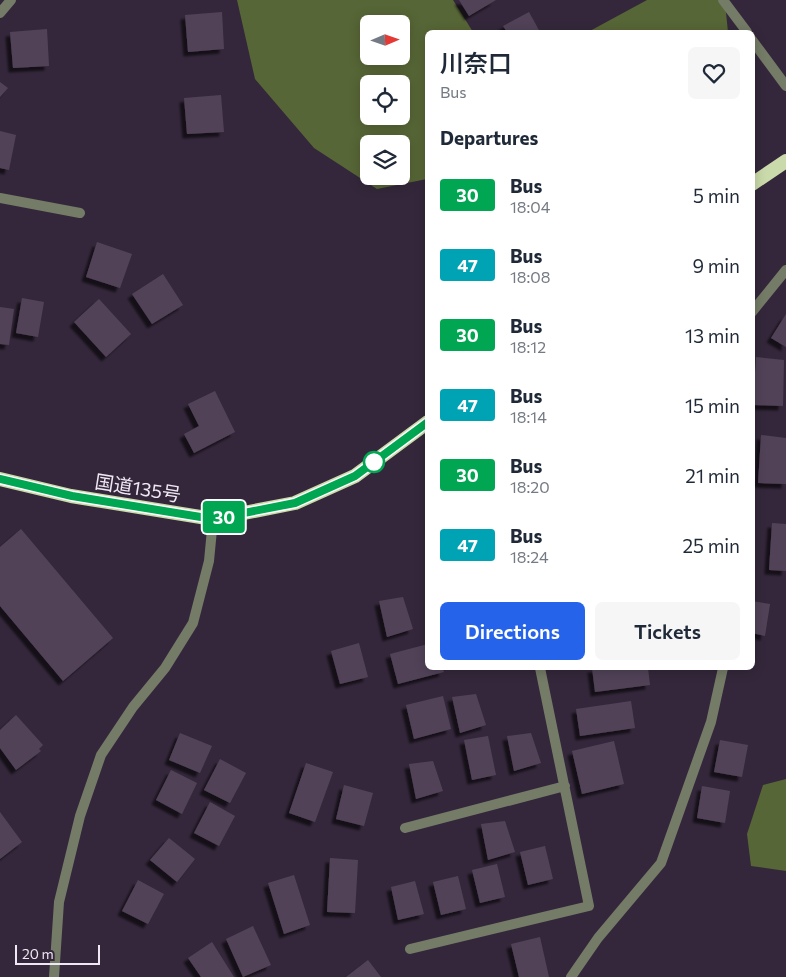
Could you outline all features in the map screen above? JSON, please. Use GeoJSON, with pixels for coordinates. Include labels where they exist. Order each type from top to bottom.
{"type":"FeatureCollection","features":[{"type":"Feature","properties":{"kind":"highway"},"geometry":{"type":"LineString","coordinates":[[755,182],[786,161]]}},
{"type":"Feature","properties":{"kind":"highway","name":"国道135号"},"geometry":{"type":"LineString","coordinates":[[0,479],[72,496],[213,519],[295,503],[355,476],[425,424]]}},
{"type":"Feature","properties":{"kind":"street"},"geometry":{"type":"LineString","coordinates":[[0,13],[11,0]]}},
{"type":"Feature","properties":{"kind":"street"},"geometry":{"type":"LineString","coordinates":[[723,0],[746,30]]}},
{"type":"Feature","properties":{"kind":"street"},"geometry":{"type":"LineString","coordinates":[[755,44],[786,86]]}},
{"type":"Feature","properties":{"kind":"street"},"geometry":{"type":"LineString","coordinates":[[0,198],[80,214]]}},
{"type":"Feature","properties":{"kind":"street"},"geometry":{"type":"LineString","coordinates":[[755,308],[786,270]]}},
{"type":"Feature","properties":{"kind":"street"},"geometry":{"type":"LineString","coordinates":[[54,977],[59,902],[80,816],[101,755],[133,708],[165,668],[193,623],[209,561],[213,519]]}},
{"type":"Feature","properties":{"kind":"street"},"geometry":{"type":"LineString","coordinates":[[410,949],[589,906],[540,670]]}},
{"type":"Feature","properties":{"kind":"street"},"geometry":{"type":"LineString","coordinates":[[571,977],[598,938],[660,863],[712,722],[723,670]]}},
{"type":"Feature","properties":{"kind":"street"},"geometry":{"type":"LineString","coordinates":[[405,828],[565,786]]}},
{"type":"Feature","properties":{"kind":"green space"},"geometry":{"type":"Polygon","coordinates":[[[237,0],[453,0],[472,30],[425,30],[425,179],[410,182],[410,135],[360,135],[360,178],[314,148],[255,79],[237,0]]]}},
{"type":"Feature","properties":{"kind":"green space"},"geometry":{"type":"Polygon","coordinates":[[[647,0],[718,0],[725,3],[728,30],[592,30],[647,0]]]}},
{"type":"Feature","properties":{"kind":"green space"},"geometry":{"type":"Polygon","coordinates":[[[371,185],[397,185],[377,189],[371,185]]]}},
{"type":"Feature","properties":{"kind":"green space"},"geometry":{"type":"Polygon","coordinates":[[[786,779],[786,871],[751,866],[747,834],[763,785],[786,779]]]}},
{"type":"Feature","properties":{"kind":"building"},"geometry":{"type":"Polygon","coordinates":[[[459,0],[496,0],[469,16],[459,0]]]}},
{"type":"Feature","properties":{"kind":"building"},"geometry":{"type":"Polygon","coordinates":[[[222,12],[224,49],[188,52],[185,15],[222,12]]]}},
{"type":"Feature","properties":{"kind":"building"},"geometry":{"type":"Polygon","coordinates":[[[529,12],[539,30],[506,30],[503,26],[529,12]]]}},
{"type":"Feature","properties":{"kind":"building"},"geometry":{"type":"Polygon","coordinates":[[[47,29],[49,66],[13,68],[10,32],[47,29]]]}},
{"type":"Feature","properties":{"kind":"building"},"geometry":{"type":"Polygon","coordinates":[[[0,82],[8,88],[0,97],[0,82]]]}},
{"type":"Feature","properties":{"kind":"building"},"geometry":{"type":"Polygon","coordinates":[[[221,95],[224,132],[187,134],[184,98],[221,95]]]}},
{"type":"Feature","properties":{"kind":"building"},"geometry":{"type":"Polygon","coordinates":[[[0,131],[16,135],[9,170],[0,168],[0,131]]]}},
{"type":"Feature","properties":{"kind":"building"},"geometry":{"type":"Polygon","coordinates":[[[97,242],[132,254],[120,288],[86,277],[97,242]]]}},
{"type":"Feature","properties":{"kind":"building"},"geometry":{"type":"Polygon","coordinates":[[[163,274],[183,305],[152,324],[132,294],[163,274]]]}},
{"type":"Feature","properties":{"kind":"building"},"geometry":{"type":"Polygon","coordinates":[[[22,298],[44,302],[38,337],[16,333],[22,298]]]}},
{"type":"Feature","properties":{"kind":"building"},"geometry":{"type":"Polygon","coordinates":[[[99,299],[131,334],[106,357],[74,322],[99,299]]]}},
{"type":"Feature","properties":{"kind":"building"},"geometry":{"type":"Polygon","coordinates":[[[0,307],[14,309],[9,345],[0,344],[0,307]]]}},
{"type":"Feature","properties":{"kind":"building"},"geometry":{"type":"Polygon","coordinates":[[[786,314],[786,347],[771,338],[786,314]]]}},
{"type":"Feature","properties":{"kind":"building"},"geometry":{"type":"Polygon","coordinates":[[[756,357],[784,360],[783,406],[755,405],[756,357]]]}},
{"type":"Feature","properties":{"kind":"building"},"geometry":{"type":"Polygon","coordinates":[[[215,391],[235,432],[194,453],[184,434],[199,426],[188,404],[215,391]]]}},
{"type":"Feature","properties":{"kind":"building"},"geometry":{"type":"Polygon","coordinates":[[[761,435],[786,438],[786,484],[758,483],[761,435]]]}},
{"type":"Feature","properties":{"kind":"building"},"geometry":{"type":"Polygon","coordinates":[[[772,523],[786,524],[786,571],[769,570],[772,523]]]}},
{"type":"Feature","properties":{"kind":"building"},"geometry":{"type":"Polygon","coordinates":[[[21,529],[113,638],[63,681],[0,606],[0,547],[21,529]]]}},
{"type":"Feature","properties":{"kind":"building"},"geometry":{"type":"Polygon","coordinates":[[[403,597],[413,629],[387,637],[379,601],[403,597]]]}},
{"type":"Feature","properties":{"kind":"building"},"geometry":{"type":"Polygon","coordinates":[[[755,602],[770,604],[765,636],[755,634],[755,602]]]}},
{"type":"Feature","properties":{"kind":"building"},"geometry":{"type":"Polygon","coordinates":[[[359,643],[368,677],[340,684],[331,651],[359,643]]]}},
{"type":"Feature","properties":{"kind":"building"},"geometry":{"type":"Polygon","coordinates":[[[425,645],[425,670],[443,670],[444,672],[398,684],[390,654],[425,645]]]}},
{"type":"Feature","properties":{"kind":"building"},"geometry":{"type":"Polygon","coordinates":[[[592,670],[648,670],[650,685],[595,692],[592,670]]]}},
{"type":"Feature","properties":{"kind":"building"},"geometry":{"type":"Polygon","coordinates":[[[476,694],[486,725],[460,733],[452,697],[476,694]]]}},
{"type":"Feature","properties":{"kind":"building"},"geometry":{"type":"Polygon","coordinates":[[[443,696],[451,729],[414,739],[406,705],[443,696]]]}},
{"type":"Feature","properties":{"kind":"building"},"geometry":{"type":"Polygon","coordinates":[[[631,701],[635,728],[580,736],[576,709],[631,701]]]}},
{"type":"Feature","properties":{"kind":"building"},"geometry":{"type":"Polygon","coordinates":[[[16,715],[43,745],[39,749],[41,751],[16,770],[0,748],[0,730],[16,715]]]}},
{"type":"Feature","properties":{"kind":"building"},"geometry":{"type":"Polygon","coordinates":[[[180,733],[212,746],[200,773],[169,760],[180,733]]]}},
{"type":"Feature","properties":{"kind":"building"},"geometry":{"type":"Polygon","coordinates":[[[531,733],[541,763],[514,771],[507,736],[531,733]]]}},
{"type":"Feature","properties":{"kind":"building"},"geometry":{"type":"Polygon","coordinates":[[[488,736],[496,775],[472,780],[464,740],[488,736]]]}},
{"type":"Feature","properties":{"kind":"building"},"geometry":{"type":"Polygon","coordinates":[[[720,740],[748,745],[742,777],[714,772],[720,740]]]}},
{"type":"Feature","properties":{"kind":"building"},"geometry":{"type":"Polygon","coordinates":[[[614,741],[624,784],[582,794],[572,751],[614,741]]]}},
{"type":"Feature","properties":{"kind":"building"},"geometry":{"type":"Polygon","coordinates":[[[220,759],[246,773],[230,803],[204,790],[220,759]]]}},
{"type":"Feature","properties":{"kind":"building"},"geometry":{"type":"Polygon","coordinates":[[[433,761],[443,791],[416,799],[409,764],[433,761]]]}},
{"type":"Feature","properties":{"kind":"building"},"geometry":{"type":"Polygon","coordinates":[[[306,763],[333,772],[315,822],[289,813],[306,763]]]}},
{"type":"Feature","properties":{"kind":"building"},"geometry":{"type":"Polygon","coordinates":[[[171,770],[197,783],[182,814],[156,800],[171,770]]]}},
{"type":"Feature","properties":{"kind":"building"},"geometry":{"type":"Polygon","coordinates":[[[344,785],[373,793],[364,826],[336,819],[344,785]]]}},
{"type":"Feature","properties":{"kind":"building"},"geometry":{"type":"Polygon","coordinates":[[[702,786],[730,791],[725,823],[697,818],[702,786]]]}},
{"type":"Feature","properties":{"kind":"building"},"geometry":{"type":"Polygon","coordinates":[[[210,802],[235,816],[219,846],[194,833],[210,802]]]}},
{"type":"Feature","properties":{"kind":"building"},"geometry":{"type":"Polygon","coordinates":[[[0,812],[22,842],[0,859],[0,812]]]}},
{"type":"Feature","properties":{"kind":"building"},"geometry":{"type":"Polygon","coordinates":[[[505,821],[515,852],[488,860],[481,824],[505,821]]]}},
{"type":"Feature","properties":{"kind":"building"},"geometry":{"type":"Polygon","coordinates":[[[169,838],[195,859],[177,882],[150,860],[169,838]]]}},
{"type":"Feature","properties":{"kind":"building"},"geometry":{"type":"Polygon","coordinates":[[[545,846],[553,879],[528,885],[520,852],[545,846]]]}},
{"type":"Feature","properties":{"kind":"building"},"geometry":{"type":"Polygon","coordinates":[[[330,858],[358,860],[355,913],[327,912],[330,858]]]}},
{"type":"Feature","properties":{"kind":"building"},"geometry":{"type":"Polygon","coordinates":[[[497,864],[505,897],[480,903],[472,870],[497,864]]]}},
{"type":"Feature","properties":{"kind":"building"},"geometry":{"type":"Polygon","coordinates":[[[294,875],[310,925],[284,934],[268,883],[294,875]]]}},
{"type":"Feature","properties":{"kind":"building"},"geometry":{"type":"Polygon","coordinates":[[[458,876],[466,909],[441,915],[433,882],[458,876]]]}},
{"type":"Feature","properties":{"kind":"building"},"geometry":{"type":"Polygon","coordinates":[[[138,880],[164,894],[148,924],[122,911],[138,880]]]}},
{"type":"Feature","properties":{"kind":"building"},"geometry":{"type":"Polygon","coordinates":[[[415,881],[424,914],[398,920],[391,887],[415,881]]]}},
{"type":"Feature","properties":{"kind":"building"},"geometry":{"type":"Polygon","coordinates":[[[253,926],[271,965],[243,977],[226,939],[253,926]]]}},
{"type":"Feature","properties":{"kind":"building"},"geometry":{"type":"Polygon","coordinates":[[[540,937],[549,977],[519,977],[511,944],[540,937]]]}},
{"type":"Feature","properties":{"kind":"building"},"geometry":{"type":"Polygon","coordinates":[[[212,942],[234,977],[201,977],[188,958],[212,942]]]}},
{"type":"Feature","properties":{"kind":"building"},"geometry":{"type":"Polygon","coordinates":[[[368,960],[381,977],[346,977],[368,960]]]}},
{"type":"Feature","properties":{"kind":"bus line","name":"30"},"geometry":{"type":"LineString","coordinates":[[0,479],[72,496],[213,519],[295,503],[355,476],[425,424]]}}]}
